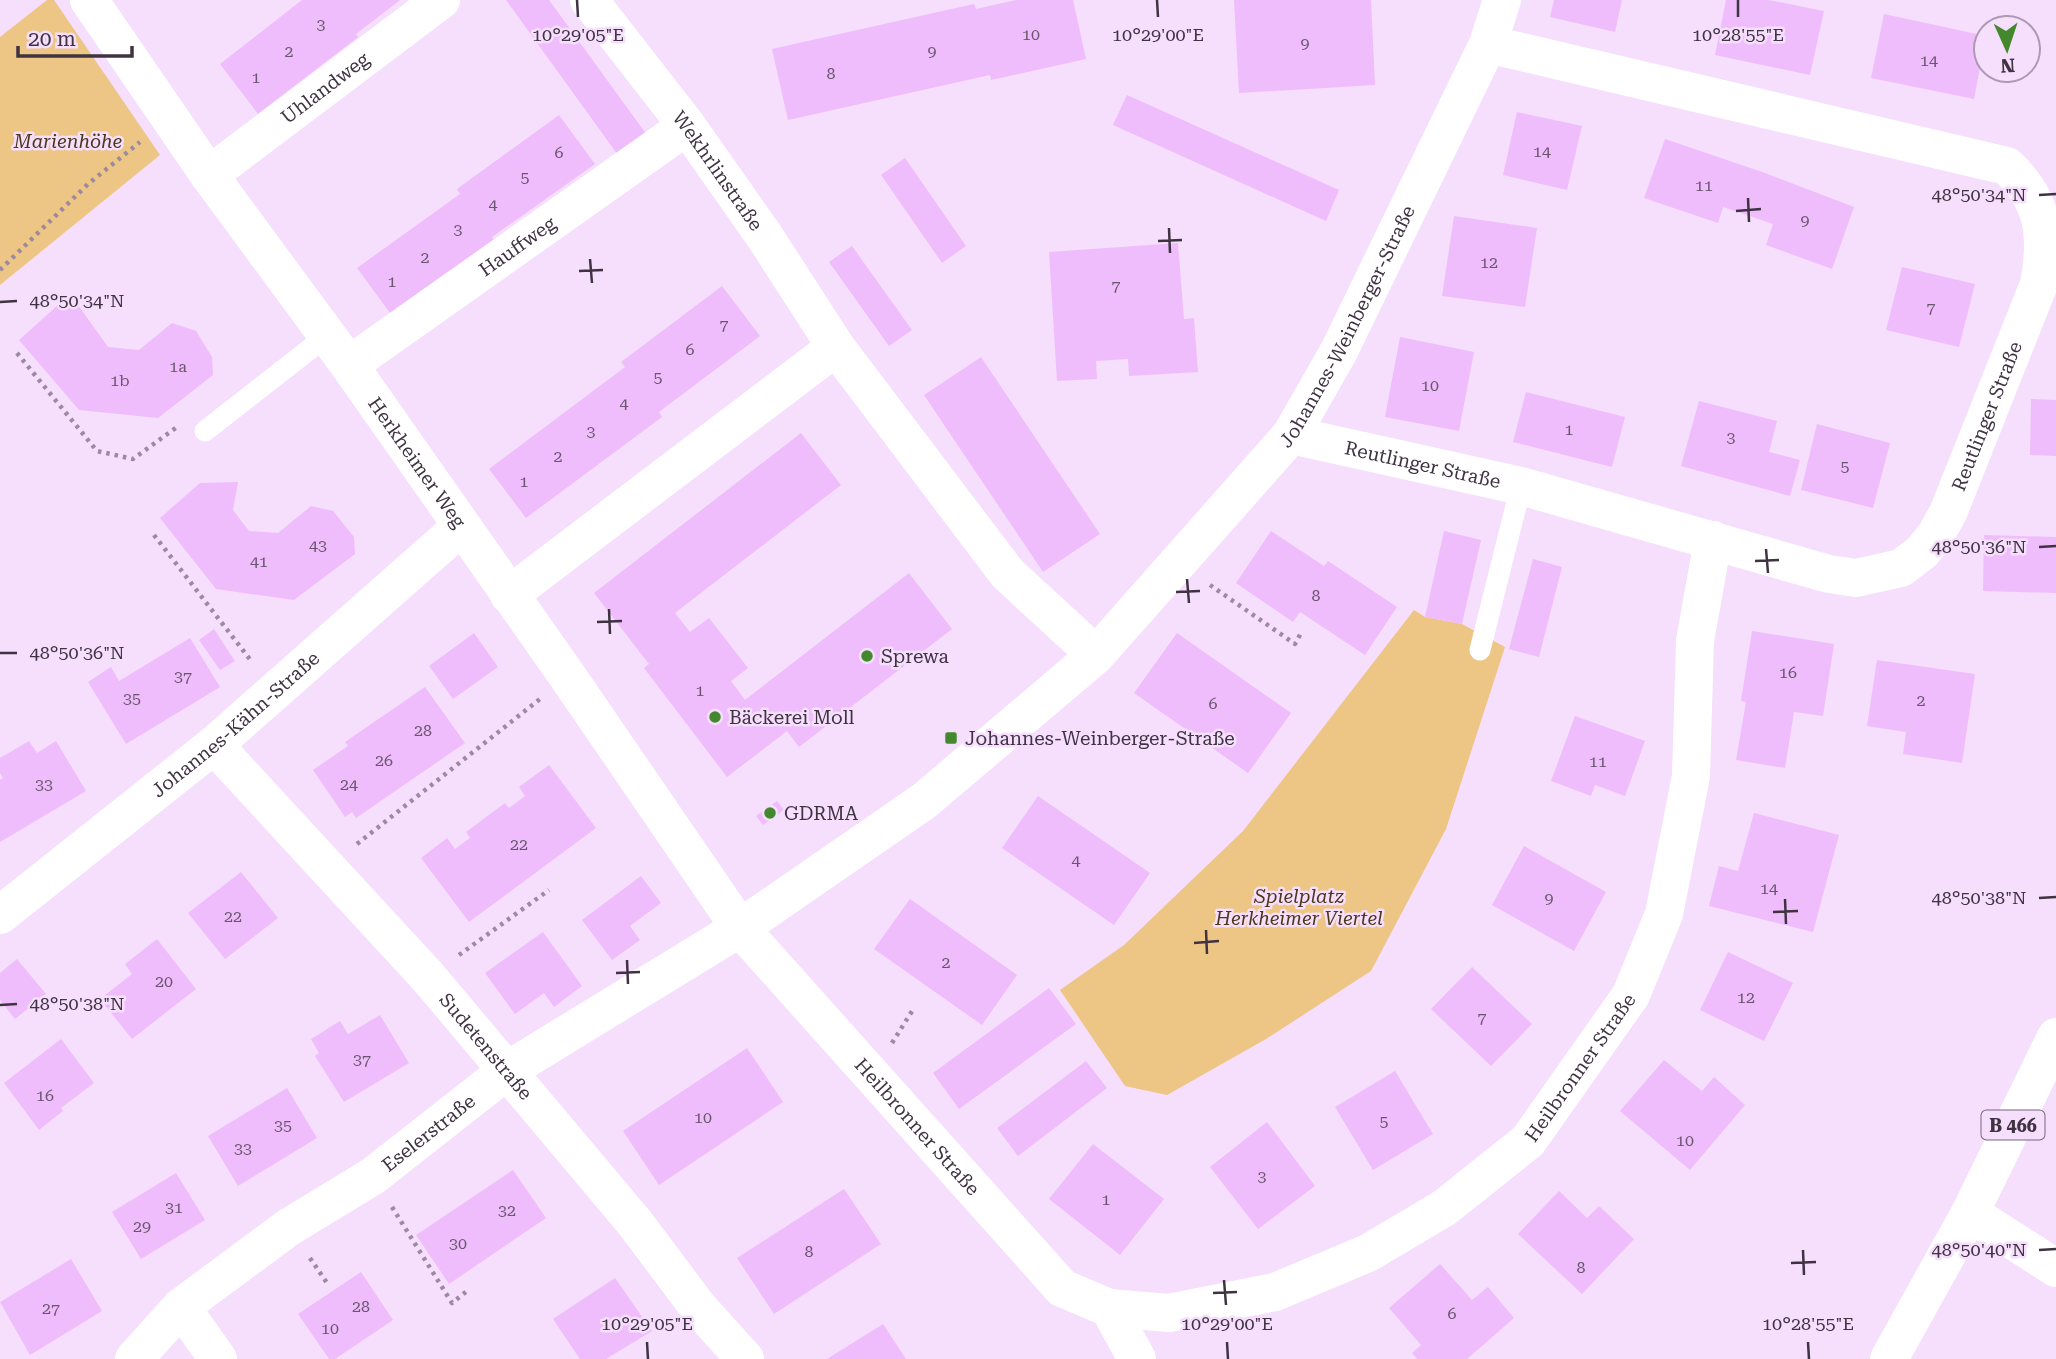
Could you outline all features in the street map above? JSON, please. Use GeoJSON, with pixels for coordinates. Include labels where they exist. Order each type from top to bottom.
{"type":"FeatureCollection","features":[{"type":"Feature","properties":{"kind":"street","name":"Herkheimer Weg"},"geometry":{"type":"LineString","coordinates":[[89,0],[209,175],[339,350],[740,929]]}},
{"type":"Feature","properties":{"kind":"street","name":"Uhlandweg"},"geometry":{"type":"LineString","coordinates":[[209,175],[441,0]]}},
{"type":"Feature","properties":{"kind":"street","name":"Wekhrlinstraße"},"geometry":{"type":"LineString","coordinates":[[589,0],[687,126],[765,237],[836,347],[1007,573],[1096,655]]}},
{"type":"Feature","properties":{"kind":"street","name":"Johannes-Weinberger-Straße"},"geometry":{"type":"LineString","coordinates":[[740,929],[924,801],[1096,655],[1291,435],[1339,351],[1488,44],[1502,0]]}},
{"type":"Feature","properties":{"kind":"street","name":"Reutlinger Straße"},"geometry":{"type":"LineString","coordinates":[[1291,435],[1521,485],[1829,575],[1856,578],[1901,568],[1923,552],[1948,513],[2039,284],[2044,259],[2041,218],[2034,198],[2022,181],[2007,166],[1488,44]]}},
{"type":"Feature","properties":{"kind":"street","name":"Hauffweg"},"geometry":{"type":"LineString","coordinates":[[339,350],[687,126]]}},
{"type":"Feature","properties":{"kind":"street"},"geometry":{"type":"LineString","coordinates":[[509,595],[836,347]]}},
{"type":"Feature","properties":{"kind":"street","name":"Johannes-Kähn-Straße"},"geometry":{"type":"LineString","coordinates":[[0,915],[214,745],[462,526]]}},
{"type":"Feature","properties":{"kind":"street","name":"Heilbronner Straße"},"geometry":{"type":"LineString","coordinates":[[740,929],[1062,1288],[1109,1308],[1169,1313],[1275,1292],[1368,1253],[1444,1208],[1528,1141],[1631,995],[1664,914],[1691,776],[1695,641],[1713,540]]}},
{"type":"Feature","properties":{"kind":"street","name":"Sudetenstraße"},"geometry":{"type":"LineString","coordinates":[[214,745],[428,977],[635,1223],[698,1307],[745,1359]]}},
{"type":"Feature","properties":{"kind":"street","name":"Eselerstraße"},"geometry":{"type":"LineString","coordinates":[[134,1359],[181,1307],[289,1227],[373,1176],[508,1070],[740,929]]}},
{"type":"Feature","properties":{"kind":"street","name":"B 466"},"geometry":{"type":"LineString","coordinates":[[1889,1359],[1970,1213],[2056,1037]]}},
{"type":"Feature","properties":{"kind":"street"},"geometry":{"type":"LineString","coordinates":[[1970,1213],[2056,1268]]}},
{"type":"Feature","properties":{"kind":"street"},"geometry":{"type":"LineString","coordinates":[[181,1307],[218,1359]]}},
{"type":"Feature","properties":{"kind":"street"},"geometry":{"type":"LineString","coordinates":[[1109,1308],[1137,1359]]}},
{"type":"Feature","properties":{"kind":"lane"},"geometry":{"type":"LineString","coordinates":[[197,425],[339,350]]}},
{"type":"Feature","properties":{"kind":"lane"},"geometry":{"type":"LineString","coordinates":[[1480,650],[1521,485]]}},
{"type":"Feature","properties":{"kind":"path"},"geometry":{"type":"LineString","coordinates":[[0,270],[88,184],[171,117]]}},
{"type":"Feature","properties":{"kind":"path"},"geometry":{"type":"LineString","coordinates":[[17,354],[97,451],[133,459],[197,425]]}},
{"type":"Feature","properties":{"kind":"path"},"geometry":{"type":"LineString","coordinates":[[154,535],[275,692]]}},
{"type":"Feature","properties":{"kind":"path"},"geometry":{"type":"LineString","coordinates":[[1178,563],[1295,644],[1301,633]]}},
{"type":"Feature","properties":{"kind":"path"},"geometry":{"type":"LineString","coordinates":[[327,869],[568,677]]}},
{"type":"Feature","properties":{"kind":"path"},"geometry":{"type":"LineString","coordinates":[[428,977],[549,890]]}},
{"type":"Feature","properties":{"kind":"path"},"geometry":{"type":"LineString","coordinates":[[373,1176],[452,1303],[467,1291]]}},
{"type":"Feature","properties":{"kind":"green space","name":"Marienhöhe"},"geometry":{"type":"Polygon","coordinates":[[[47,0],[54,0],[160,155],[0,285],[0,37],[47,0]]]}},
{"type":"Feature","properties":{"kind":"green space","name":"Spielplatz Herkheimer Viertel"},"geometry":{"type":"Polygon","coordinates":[[[1414,610],[1425,617],[1462,624],[1505,647],[1446,829],[1371,971],[1266,1039],[1167,1095],[1125,1086],[1060,990],[1124,945],[1243,831],[1414,610]]]}},
{"type":"Feature","properties":{"kind":"building"},"geometry":{"type":"Polygon","coordinates":[[[302,0],[400,0],[356,34],[358,37],[258,114],[220,64],[302,0]]]}},
{"type":"Feature","properties":{"kind":"building"},"geometry":{"type":"Polygon","coordinates":[[[506,0],[549,0],[652,142],[623,162],[506,0]]]}},
{"type":"Feature","properties":{"kind":"building"},"geometry":{"type":"Polygon","coordinates":[[[1016,0],[1073,0],[1086,59],[991,80],[990,75],[788,120],[772,49],[974,4],[976,9],[1016,0]]]}},
{"type":"Feature","properties":{"kind":"building"},"geometry":{"type":"Polygon","coordinates":[[[1234,0],[1371,0],[1375,85],[1239,93],[1234,0]]]}},
{"type":"Feature","properties":{"kind":"building"},"geometry":{"type":"Polygon","coordinates":[[[1554,0],[1622,0],[1615,32],[1550,17],[1554,0]]]}},
{"type":"Feature","properties":{"kind":"building"},"geometry":{"type":"Polygon","coordinates":[[[1726,0],[1769,0],[1824,11],[1810,75],[1715,55],[1726,0]]]}},
{"type":"Feature","properties":{"kind":"building"},"geometry":{"type":"Polygon","coordinates":[[[1884,14],[1972,33],[1972,84],[1977,84],[1974,99],[1871,78],[1884,14]]]}},
{"type":"Feature","properties":{"kind":"building"},"geometry":{"type":"Polygon","coordinates":[[[1127,95],[1339,190],[1326,221],[1113,125],[1127,95]]]}},
{"type":"Feature","properties":{"kind":"building"},"geometry":{"type":"Polygon","coordinates":[[[1517,112],[1582,126],[1567,190],[1503,175],[1517,112]]]}},
{"type":"Feature","properties":{"kind":"building"},"geometry":{"type":"Polygon","coordinates":[[[559,115],[595,164],[492,237],[496,243],[393,317],[357,268],[460,194],[457,189],[559,115]]]}},
{"type":"Feature","properties":{"kind":"building"},"geometry":{"type":"Polygon","coordinates":[[[1665,139],[1854,207],[1832,269],[1766,245],[1773,224],[1723,207],[1718,223],[1644,198],[1665,139]]]}},
{"type":"Feature","properties":{"kind":"building"},"geometry":{"type":"Polygon","coordinates":[[[905,158],[966,246],[942,263],[881,175],[905,158]]]}},
{"type":"Feature","properties":{"kind":"building"},"geometry":{"type":"Polygon","coordinates":[[[1454,216],[1537,228],[1525,307],[1442,296],[1454,216]]]}},
{"type":"Feature","properties":{"kind":"building"},"geometry":{"type":"Polygon","coordinates":[[[1178,243],[1184,319],[1194,318],[1198,372],[1129,376],[1128,359],[1096,361],[1097,379],[1057,381],[1049,252],[1178,243]]]}},
{"type":"Feature","properties":{"kind":"building"},"geometry":{"type":"Polygon","coordinates":[[[852,246],[912,330],[889,346],[829,262],[852,246]]]}},
{"type":"Feature","properties":{"kind":"building"},"geometry":{"type":"Polygon","coordinates":[[[1902,267],[1975,284],[1959,347],[1886,330],[1902,267]]]}},
{"type":"Feature","properties":{"kind":"building"},"geometry":{"type":"Polygon","coordinates":[[[722,286],[760,336],[659,412],[662,417],[526,518],[489,469],[625,367],[621,362],[722,286]]]}},
{"type":"Feature","properties":{"kind":"building"},"geometry":{"type":"Polygon","coordinates":[[[58,305],[78,305],[108,347],[139,350],[172,323],[196,331],[212,357],[213,375],[158,418],[79,410],[19,340],[58,305]]]}},
{"type":"Feature","properties":{"kind":"building"},"geometry":{"type":"Polygon","coordinates":[[[1400,337],[1474,352],[1459,431],[1385,417],[1400,337]]]}},
{"type":"Feature","properties":{"kind":"building"},"geometry":{"type":"Polygon","coordinates":[[[981,357],[1100,534],[1043,572],[924,395],[981,357]]]}},
{"type":"Feature","properties":{"kind":"building"},"geometry":{"type":"Polygon","coordinates":[[[1526,392],[1625,417],[1612,467],[1513,442],[1526,392]]]}},
{"type":"Feature","properties":{"kind":"building"},"geometry":{"type":"Polygon","coordinates":[[[2031,399],[2056,400],[2056,456],[2030,455],[2031,399]]]}},
{"type":"Feature","properties":{"kind":"building"},"geometry":{"type":"Polygon","coordinates":[[[1699,401],[1777,421],[1769,452],[1800,460],[1790,496],[1681,466],[1699,401]]]}},
{"type":"Feature","properties":{"kind":"building"},"geometry":{"type":"Polygon","coordinates":[[[1817,424],[1890,443],[1873,508],[1801,490],[1817,424]]]}},
{"type":"Feature","properties":{"kind":"building"},"geometry":{"type":"Polygon","coordinates":[[[801,433],[841,485],[675,613],[690,632],[709,618],[748,668],[731,681],[745,700],[909,573],[952,629],[799,747],[787,731],[727,777],[644,668],[649,664],[594,593],[801,433]]]}},
{"type":"Feature","properties":{"kind":"building"},"geometry":{"type":"Polygon","coordinates":[[[238,482],[233,510],[249,531],[278,533],[311,506],[333,511],[354,537],[355,554],[294,600],[216,589],[160,518],[200,483],[238,482]]]}},
{"type":"Feature","properties":{"kind":"building"},"geometry":{"type":"Polygon","coordinates":[[[1271,531],[1324,566],[1328,561],[1397,607],[1365,655],[1300,612],[1293,622],[1236,583],[1271,531]]]}},
{"type":"Feature","properties":{"kind":"building"},"geometry":{"type":"Polygon","coordinates":[[[1444,531],[1481,540],[1462,624],[1425,617],[1444,531]]]}},
{"type":"Feature","properties":{"kind":"building"},"geometry":{"type":"Polygon","coordinates":[[[1984,535],[2056,537],[2056,593],[1983,591],[1984,535]]]}},
{"type":"Feature","properties":{"kind":"building"},"geometry":{"type":"Polygon","coordinates":[[[1533,559],[1562,567],[1539,657],[1509,649],[1533,559]]]}},
{"type":"Feature","properties":{"kind":"building"},"geometry":{"type":"Polygon","coordinates":[[[214,629],[235,661],[220,670],[199,640],[214,629]]]}},
{"type":"Feature","properties":{"kind":"building"},"geometry":{"type":"Polygon","coordinates":[[[1752,631],[1834,644],[1823,716],[1794,712],[1785,768],[1736,760],[1746,702],[1741,701],[1752,631]]]}},
{"type":"Feature","properties":{"kind":"building"},"geometry":{"type":"Polygon","coordinates":[[[474,633],[498,667],[453,699],[429,666],[474,633]]]}},
{"type":"Feature","properties":{"kind":"building"},"geometry":{"type":"Polygon","coordinates":[[[1177,633],[1291,713],[1248,773],[1134,693],[1177,633]]]}},
{"type":"Feature","properties":{"kind":"building"},"geometry":{"type":"Polygon","coordinates":[[[190,638],[220,687],[126,744],[88,682],[111,667],[119,681],[190,638]]]}},
{"type":"Feature","properties":{"kind":"building"},"geometry":{"type":"Polygon","coordinates":[[[1877,660],[1975,674],[1962,763],[1903,754],[1906,732],[1867,726],[1877,660]]]}},
{"type":"Feature","properties":{"kind":"building"},"geometry":{"type":"Polygon","coordinates":[[[425,687],[465,743],[356,818],[352,812],[345,817],[313,770],[348,746],[345,742],[425,687]]]}},
{"type":"Feature","properties":{"kind":"building"},"geometry":{"type":"Polygon","coordinates":[[[1575,716],[1645,741],[1625,796],[1595,785],[1591,796],[1551,781],[1575,716]]]}},
{"type":"Feature","properties":{"kind":"building"},"geometry":{"type":"Polygon","coordinates":[[[29,741],[37,753],[56,741],[86,791],[0,842],[0,780],[3,778],[0,773],[0,758],[29,741]]]}},
{"type":"Feature","properties":{"kind":"building"},"geometry":{"type":"Polygon","coordinates":[[[549,765],[596,828],[469,922],[421,858],[447,838],[455,849],[470,838],[466,832],[505,803],[509,808],[525,796],[519,787],[549,765]]]}},
{"type":"Feature","properties":{"kind":"building"},"geometry":{"type":"Polygon","coordinates":[[[1038,796],[1150,873],[1114,925],[1002,848],[1038,796]]]}},
{"type":"Feature","properties":{"kind":"building","name":"GDRMA"},"geometry":{"type":"Polygon","coordinates":[[[777,801],[784,810],[763,825],[756,816],[777,801]]]}},
{"type":"Feature","properties":{"kind":"building"},"geometry":{"type":"Polygon","coordinates":[[[1754,813],[1839,835],[1813,932],[1709,906],[1719,866],[1738,871],[1754,813]]]}},
{"type":"Feature","properties":{"kind":"building"},"geometry":{"type":"Polygon","coordinates":[[[1524,846],[1606,892],[1574,951],[1492,905],[1524,846]]]}},
{"type":"Feature","properties":{"kind":"building"},"geometry":{"type":"Polygon","coordinates":[[[241,872],[278,918],[225,959],[188,913],[241,872]]]}},
{"type":"Feature","properties":{"kind":"building"},"geometry":{"type":"Polygon","coordinates":[[[641,876],[661,903],[630,926],[640,940],[612,960],[582,920],[641,876]]]}},
{"type":"Feature","properties":{"kind":"building"},"geometry":{"type":"Polygon","coordinates":[[[910,899],[1017,975],[982,1025],[874,949],[910,899]]]}},
{"type":"Feature","properties":{"kind":"building"},"geometry":{"type":"Polygon","coordinates":[[[543,932],[582,986],[554,1007],[544,993],[515,1014],[485,973],[543,932]]]}},
{"type":"Feature","properties":{"kind":"building"},"geometry":{"type":"Polygon","coordinates":[[[157,939],[196,989],[132,1039],[100,999],[132,974],[125,964],[157,939]]]}},
{"type":"Feature","properties":{"kind":"building"},"geometry":{"type":"Polygon","coordinates":[[[1728,952],[1793,983],[1764,1041],[1700,1010],[1728,952]]]}},
{"type":"Feature","properties":{"kind":"building"},"geometry":{"type":"Polygon","coordinates":[[[17,959],[46,994],[15,1019],[0,1000],[0,973],[17,959]]]}},
{"type":"Feature","properties":{"kind":"building"},"geometry":{"type":"Polygon","coordinates":[[[1472,967],[1532,1024],[1491,1066],[1431,1009],[1472,967]]]}},
{"type":"Feature","properties":{"kind":"building"},"geometry":{"type":"Polygon","coordinates":[[[1049,988],[1076,1024],[959,1109],[933,1073],[1049,988]]]}},
{"type":"Feature","properties":{"kind":"building"},"geometry":{"type":"Polygon","coordinates":[[[380,1015],[409,1063],[344,1102],[315,1056],[319,1053],[311,1039],[340,1021],[348,1034],[380,1015]]]}},
{"type":"Feature","properties":{"kind":"building"},"geometry":{"type":"Polygon","coordinates":[[[61,1039],[94,1083],[61,1108],[63,1111],[39,1130],[4,1083],[61,1039]]]}},
{"type":"Feature","properties":{"kind":"building"},"geometry":{"type":"Polygon","coordinates":[[[747,1048],[783,1102],[659,1185],[623,1131],[747,1048]]]}},
{"type":"Feature","properties":{"kind":"building"},"geometry":{"type":"Polygon","coordinates":[[[1664,1060],[1702,1091],[1714,1077],[1745,1105],[1690,1170],[1620,1111],[1664,1060]]]}},
{"type":"Feature","properties":{"kind":"building"},"geometry":{"type":"Polygon","coordinates":[[[1086,1061],[1107,1088],[1018,1156],[997,1128],[1086,1061]]]}},
{"type":"Feature","properties":{"kind":"building"},"geometry":{"type":"Polygon","coordinates":[[[1395,1071],[1433,1134],[1373,1170],[1335,1107],[1395,1071]]]}},
{"type":"Feature","properties":{"kind":"building"},"geometry":{"type":"Polygon","coordinates":[[[287,1088],[317,1138],[238,1186],[208,1136],[287,1088]]]}},
{"type":"Feature","properties":{"kind":"building"},"geometry":{"type":"Polygon","coordinates":[[[1267,1122],[1315,1186],[1258,1229],[1210,1167],[1267,1122]]]}},
{"type":"Feature","properties":{"kind":"building"},"geometry":{"type":"Polygon","coordinates":[[[1093,1144],[1164,1199],[1120,1255],[1049,1199],[1093,1144]]]}},
{"type":"Feature","properties":{"kind":"building"},"geometry":{"type":"Polygon","coordinates":[[[513,1170],[546,1218],[449,1284],[416,1235],[513,1170]]]}},
{"type":"Feature","properties":{"kind":"building"},"geometry":{"type":"Polygon","coordinates":[[[176,1173],[205,1220],[141,1259],[112,1212],[176,1173]]]}},
{"type":"Feature","properties":{"kind":"building"},"geometry":{"type":"Polygon","coordinates":[[[844,1189],[881,1244],[774,1314],[737,1258],[844,1189]]]}},
{"type":"Feature","properties":{"kind":"building"},"geometry":{"type":"Polygon","coordinates":[[[1559,1191],[1587,1218],[1599,1206],[1634,1239],[1582,1294],[1518,1234],[1559,1191]]]}},
{"type":"Feature","properties":{"kind":"building"},"geometry":{"type":"Polygon","coordinates":[[[71,1259],[102,1311],[30,1355],[0,1302],[71,1259]]]}},
{"type":"Feature","properties":{"kind":"building"},"geometry":{"type":"Polygon","coordinates":[[[1440,1264],[1472,1300],[1488,1287],[1514,1318],[1467,1359],[1417,1359],[1412,1353],[1421,1345],[1389,1308],[1440,1264]]]}},
{"type":"Feature","properties":{"kind":"building"},"geometry":{"type":"Polygon","coordinates":[[[361,1272],[393,1320],[335,1359],[329,1359],[298,1314],[361,1272]]]}},
{"type":"Feature","properties":{"kind":"building"},"geometry":{"type":"Polygon","coordinates":[[[615,1278],[652,1331],[606,1359],[580,1359],[553,1319],[615,1278]]]}},
{"type":"Feature","properties":{"kind":"building"},"geometry":{"type":"Polygon","coordinates":[[[883,1324],[906,1359],[827,1359],[883,1324]]]}},
{"type":"Feature","properties":{"kind":"place","name":"Sprewa"},"geometry":{"type":"Point","coordinates":[867,656]}},
{"type":"Feature","properties":{"kind":"place","name":"Bäckerei Moll"},"geometry":{"type":"Point","coordinates":[715,717]}},
{"type":"Feature","properties":{"kind":"place","name":"Johannes-Weinberger-Straße"},"geometry":{"type":"Point","coordinates":[951,738]}},
{"type":"Feature","properties":{"kind":"place","name":"GDRMA"},"geometry":{"type":"Point","coordinates":[770,813]}}]}
